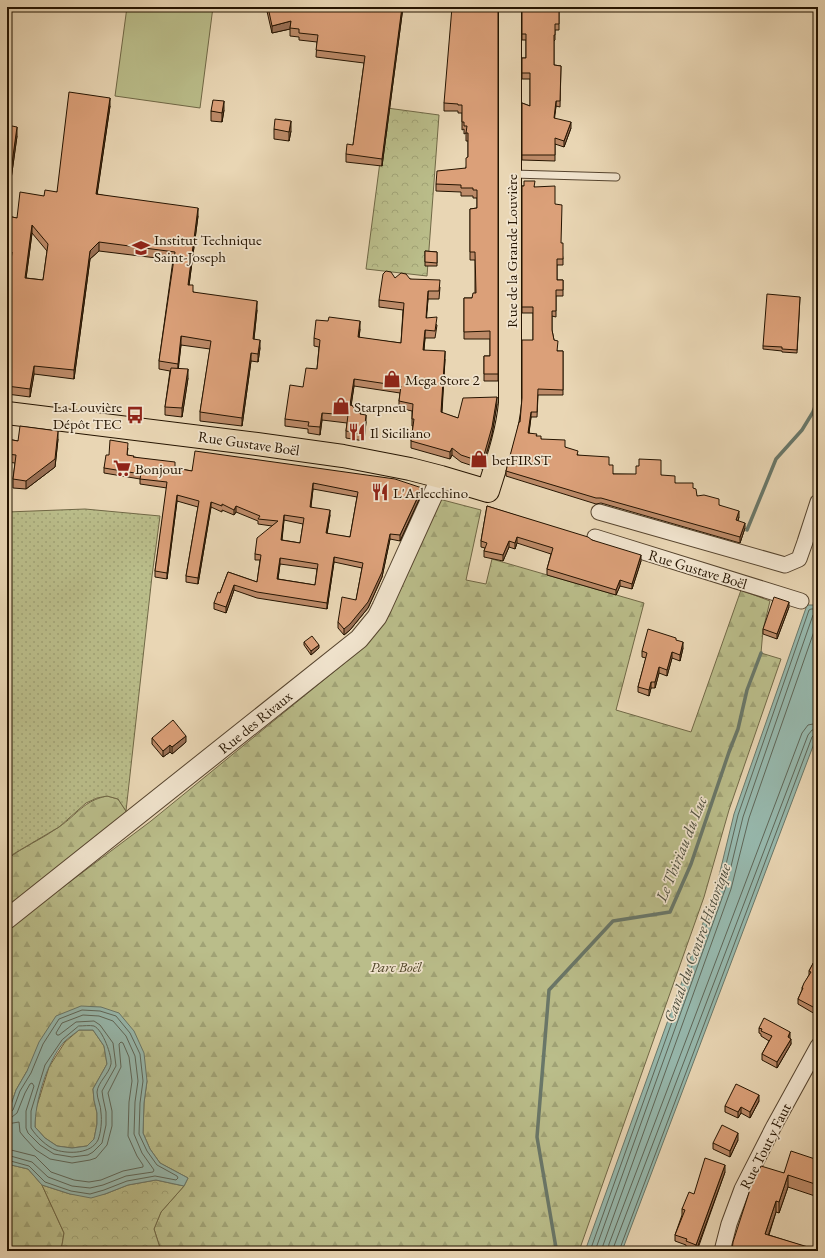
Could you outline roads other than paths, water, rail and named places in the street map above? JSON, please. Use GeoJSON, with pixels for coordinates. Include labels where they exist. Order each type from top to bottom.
{"type":"FeatureCollection","features":[{"type":"Feature","properties":{"kind":"main road","name":"Rue de la Grande Louvière"},"geometry":{"type":"LineString","coordinates":[[488,491],[508,423],[510,403],[510,7]]}},
{"type":"Feature","properties":{"kind":"main road","name":"Rue Gustave Boël"},"geometry":{"type":"LineString","coordinates":[[7,413],[252,443],[343,456],[410,469],[488,491]]}},
{"type":"Feature","properties":{"kind":"street","name":"Rue des Rivaux"},"geometry":{"type":"LineString","coordinates":[[7,919],[359,639],[377,617],[441,477]]}},
{"type":"Feature","properties":{"kind":"street","name":"Rue Gustave Boël"},"geometry":{"type":"LineString","coordinates":[[599,512],[785,565],[799,558],[818,502]]}},
{"type":"Feature","properties":{"kind":"street","name":"Rue Gustave Boël"},"geometry":{"type":"LineString","coordinates":[[595,537],[801,601]]}},
{"type":"Feature","properties":{"kind":"street","name":"Rue Tout y Faut"},"geometry":{"type":"LineString","coordinates":[[722,1251],[729,1224],[742,1189],[774,1126],[818,1046]]}},
{"type":"Feature","properties":{"kind":"lane"},"geometry":{"type":"LineString","coordinates":[[510,174],[616,177]]}},
{"type":"Feature","properties":{"kind":"water","name":"Canal du Centre Historique"},"geometry":{"type":"Polygon","coordinates":[[[807,605],[818,605],[818,733],[622,1251],[585,1251],[717,884],[734,814],[807,605]]]}},
{"type":"Feature","properties":{"kind":"water"},"geometry":{"type":"Polygon","coordinates":[[[81,1006],[101,1007],[119,1013],[134,1031],[144,1053],[147,1081],[144,1103],[143,1133],[150,1149],[160,1163],[188,1178],[184,1186],[156,1180],[128,1185],[91,1198],[70,1194],[42,1185],[28,1169],[7,1164],[7,1109],[10,1108],[16,1090],[27,1071],[39,1042],[56,1016],[81,1006]],[[79,1030],[64,1042],[52,1060],[43,1082],[37,1106],[35,1127],[45,1138],[57,1146],[72,1148],[87,1146],[94,1139],[97,1124],[97,1113],[93,1089],[107,1064],[104,1046],[93,1030],[79,1030]]]}},
{"type":"Feature","properties":{"kind":"waterway","name":"Le Thiriau du Luc"},"geometry":{"type":"LineString","coordinates":[[747,530],[776,459],[802,430],[813,412],[818,399]]}},
{"type":"Feature","properties":{"kind":"waterway","name":"Le Thiriau du Luc"},"geometry":{"type":"LineString","coordinates":[[555,1251],[556,1248],[537,1137],[549,990],[613,921],[670,912],[691,864],[738,729],[747,690],[761,653]]}},
{"type":"Feature","properties":{"kind":"place","name":"Institut Technique Saint-Joseph"},"geometry":{"type":"Point","coordinates":[141,248]}},
{"type":"Feature","properties":{"kind":"place","name":"Mega Store 2"},"geometry":{"type":"Point","coordinates":[392,379]}},
{"type":"Feature","properties":{"kind":"place","name":"Starpneu"},"geometry":{"type":"Point","coordinates":[341,406]}},
{"type":"Feature","properties":{"kind":"place","name":"La Louvière Dépôt TEC"},"geometry":{"type":"Point","coordinates":[135,415]}},
{"type":"Feature","properties":{"kind":"place","name":"Il Siciliano"},"geometry":{"type":"Point","coordinates":[357,432]}},
{"type":"Feature","properties":{"kind":"place","name":"betFIRST"},"geometry":{"type":"Point","coordinates":[479,459]}},
{"type":"Feature","properties":{"kind":"place","name":"Bonjour"},"geometry":{"type":"Point","coordinates":[122,468]}},
{"type":"Feature","properties":{"kind":"place","name":"L'Arlecchino"},"geometry":{"type":"Point","coordinates":[380,492]}},
{"type":"Feature","properties":{"kind":"park label","name":"Parc Boël"},"geometry":{"type":"Point","coordinates":[396,966]}}]}
